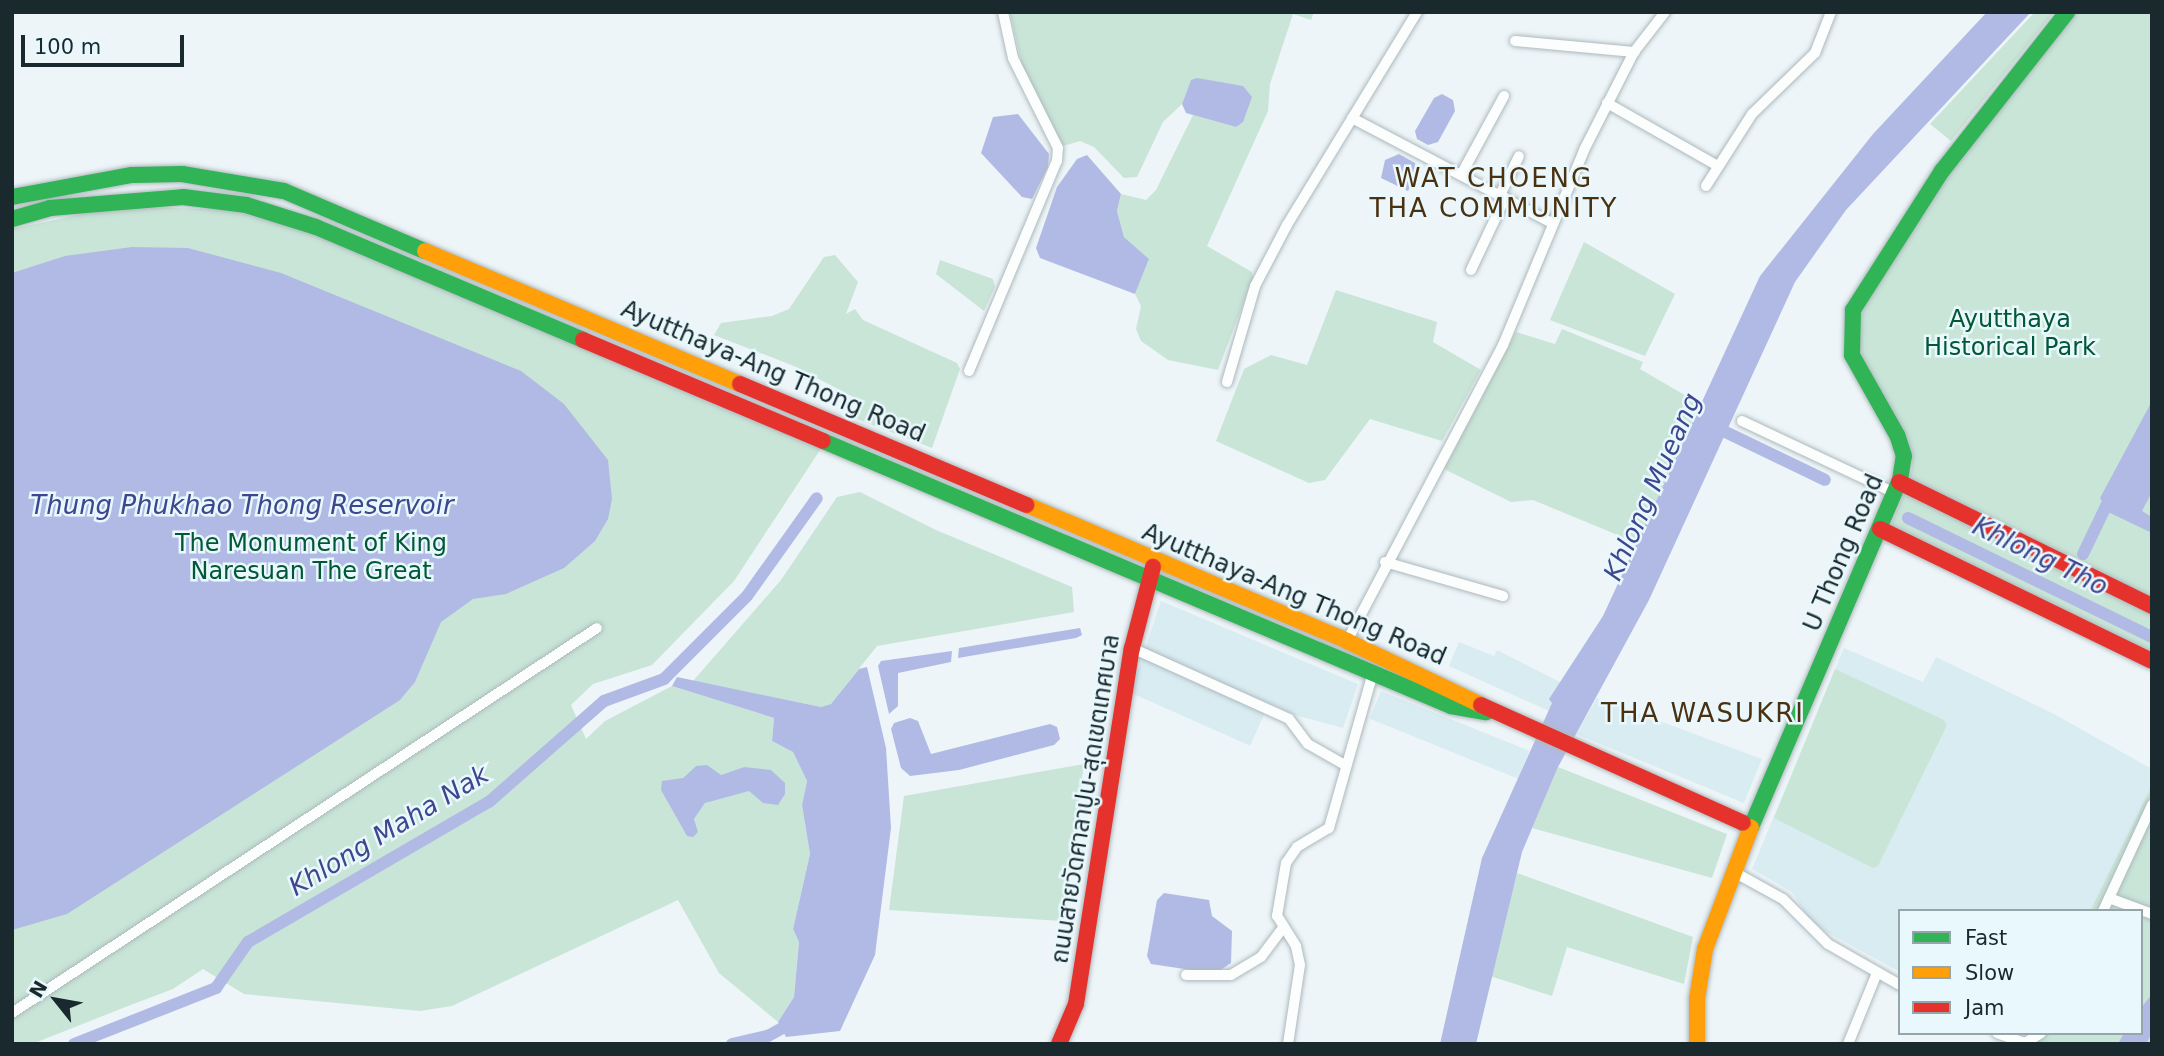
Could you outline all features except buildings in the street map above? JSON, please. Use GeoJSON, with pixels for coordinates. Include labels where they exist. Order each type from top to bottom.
{"type":"FeatureCollection","features":[{"type":"Feature","properties":{"kind":"main road","name":"U Thong Road"},"geometry":{"type":"LineString","coordinates":[[1697,1044],[1697,999],[1705,949],[1751,827],[1898,487],[1904,456],[1897,435],[1852,355],[1849,336],[1853,310],[1863,288],[1942,171],[2067,12]]}},
{"type":"Feature","properties":{"kind":"main road","name":"Ayutthaya-Ang Thong Road"},"geometry":{"type":"LineString","coordinates":[[12,197],[41,188],[132,175],[182,174],[284,191],[1348,641],[1457,690],[1493,713],[1751,827]]}},
{"type":"Feature","properties":{"kind":"main road","name":"Ayutthaya-Ang Thong Road"},"geometry":{"type":"LineString","coordinates":[[12,219],[50,208],[183,197],[246,205],[316,227],[1451,706],[1493,713]]}},
{"type":"Feature","properties":{"kind":"main road"},"geometry":{"type":"LineString","coordinates":[[1898,487],[2152,606]]}},
{"type":"Feature","properties":{"kind":"main road"},"geometry":{"type":"LineString","coordinates":[[1880,529],[2152,661]]}},
{"type":"Feature","properties":{"kind":"main road","name":"ถนนสายวัดศาลาปูน-สุดเขตเทศบาล"},"geometry":{"type":"LineString","coordinates":[[1059,1044],[1076,1004],[1132,648],[1148,578],[1156,560]]}},
{"type":"Feature","properties":{"kind":"street"},"geometry":{"type":"LineString","coordinates":[[968,371],[1057,160],[1058,148],[1013,58],[1003,12]]}},
{"type":"Feature","properties":{"kind":"street"},"geometry":{"type":"LineString","coordinates":[[1227,382],[1255,286],[1287,225],[1417,12]]}},
{"type":"Feature","properties":{"kind":"street"},"geometry":{"type":"LineString","coordinates":[[1348,641],[1385,562],[1503,345],[1552,223],[1607,103],[1634,52],[1665,12]]}},
{"type":"Feature","properties":{"kind":"street"},"geometry":{"type":"LineString","coordinates":[[1706,186],[1752,114],[1815,53],[1832,12]]}},
{"type":"Feature","properties":{"kind":"street"},"geometry":{"type":"LineString","coordinates":[[1515,41],[1634,52]]}},
{"type":"Feature","properties":{"kind":"street"},"geometry":{"type":"LineString","coordinates":[[1461,175],[1504,96]]}},
{"type":"Feature","properties":{"kind":"street"},"geometry":{"type":"LineString","coordinates":[[1607,103],[1718,166]]}},
{"type":"Feature","properties":{"kind":"street"},"geometry":{"type":"LineString","coordinates":[[1352,118],[1552,223]]}},
{"type":"Feature","properties":{"kind":"street"},"geometry":{"type":"LineString","coordinates":[[1471,270],[1519,156]]}},
{"type":"Feature","properties":{"kind":"street"},"geometry":{"type":"LineString","coordinates":[[1742,421],[1898,487]]}},
{"type":"Feature","properties":{"kind":"street"},"geometry":{"type":"LineString","coordinates":[[1385,562],[1503,596]]}},
{"type":"Feature","properties":{"kind":"street"},"geometry":{"type":"LineString","coordinates":[[12,1013],[597,628]]}},
{"type":"Feature","properties":{"kind":"street"},"geometry":{"type":"LineString","coordinates":[[1132,648],[1289,719],[1308,744],[1345,765]]}},
{"type":"Feature","properties":{"kind":"street"},"geometry":{"type":"LineString","coordinates":[[1288,1044],[1300,965],[1296,946],[1282,929],[1276,916],[1286,863],[1297,847],[1329,828],[1373,673]]}},
{"type":"Feature","properties":{"kind":"street"},"geometry":{"type":"LineString","coordinates":[[2104,909],[2134,834],[2152,805]]}},
{"type":"Feature","properties":{"kind":"street"},"geometry":{"type":"LineString","coordinates":[[1734,872],[1783,899],[1814,934],[1898,984]]}},
{"type":"Feature","properties":{"kind":"street"},"geometry":{"type":"LineString","coordinates":[[2109,898],[2139,909]]}},
{"type":"Feature","properties":{"kind":"street"},"geometry":{"type":"LineString","coordinates":[[1186,975],[1231,975],[1261,957],[1282,929]]}},
{"type":"Feature","properties":{"kind":"street"},"geometry":{"type":"LineString","coordinates":[[1849,1044],[1877,973]]}},
{"type":"Feature","properties":{"kind":"street"},"geometry":{"type":"LineString","coordinates":[[2003,1035],[2025,1043]]}},
{"type":"Feature","properties":{"kind":"shaded area"},"geometry":{"type":"Polygon","coordinates":[[[1161,601],[1358,684],[1343,728],[1295,715],[1145,649],[1161,601]]]}},
{"type":"Feature","properties":{"kind":"shaded area"},"geometry":{"type":"Polygon","coordinates":[[[1459,642],[1494,656],[1497,650],[1560,682],[1549,711],[1449,666],[1459,642]]]}},
{"type":"Feature","properties":{"kind":"shaded area"},"geometry":{"type":"Polygon","coordinates":[[[1844,648],[1923,682],[1936,657],[2054,714],[2152,769],[2152,785],[2091,909],[1898,909],[1898,971],[1825,931],[1809,919],[1792,892],[1752,869],[1844,648]]]}},
{"type":"Feature","properties":{"kind":"shaded area"},"geometry":{"type":"Polygon","coordinates":[[[1144,657],[1266,711],[1250,746],[1129,692],[1144,657]]]}},
{"type":"Feature","properties":{"kind":"shaded area"},"geometry":{"type":"Polygon","coordinates":[[[1381,691],[1529,751],[1518,779],[1370,719],[1381,691]]]}},
{"type":"Feature","properties":{"kind":"shaded area"},"geometry":{"type":"Polygon","coordinates":[[[1597,698],[1762,759],[1744,803],[1576,734],[1597,698]]]}},
{"type":"Feature","properties":{"kind":"green space"},"geometry":{"type":"Polygon","coordinates":[[[1010,12],[1314,12],[1311,20],[1293,14],[1270,84],[1268,111],[1207,246],[1252,272],[1253,278],[1218,370],[1168,360],[1141,341],[1136,329],[1141,306],[1135,294],[1149,259],[1124,237],[1117,211],[1121,194],[1146,200],[1156,190],[1193,115],[1236,127],[1243,86],[1191,80],[1182,104],[1163,122],[1137,177],[1124,178],[1094,147],[1080,141],[1063,146],[1022,65],[1010,12]]]}},
{"type":"Feature","properties":{"kind":"green space"},"geometry":{"type":"Polygon","coordinates":[[[2035,12],[2054,12],[1951,141],[1930,124],[2035,12]]]}},
{"type":"Feature","properties":{"kind":"green space","name":"Ayutthaya Historical Park"},"geometry":{"type":"Polygon","coordinates":[[[2074,12],[2152,12],[2152,656],[1890,528],[1912,469],[1909,452],[1860,356],[1857,335],[1859,314],[1869,290],[1947,173],[2074,12]]]}},
{"type":"Feature","properties":{"kind":"green space","name":"The Monument of King Naresuan The Great"},"geometry":{"type":"Polygon","coordinates":[[[120,206],[230,210],[315,233],[822,447],[734,581],[652,665],[593,684],[571,705],[586,739],[605,721],[672,686],[774,718],[772,741],[793,752],[807,781],[802,805],[810,854],[793,929],[799,942],[794,997],[778,1022],[719,973],[678,900],[452,1006],[420,1011],[244,994],[203,969],[173,989],[32,1044],[12,1044],[12,229],[120,206]],[[696,766],[683,778],[694,819],[705,803],[734,791],[750,791],[763,803],[744,767],[721,775],[696,766]]]}},
{"type":"Feature","properties":{"kind":"green space"},"geometry":{"type":"Polygon","coordinates":[[[1584,242],[1675,294],[1645,356],[1550,320],[1584,242]]]}},
{"type":"Feature","properties":{"kind":"green space"},"geometry":{"type":"Polygon","coordinates":[[[835,255],[858,282],[846,314],[855,309],[863,320],[957,363],[960,369],[932,448],[857,419],[857,399],[794,366],[714,335],[721,323],[772,316],[789,309],[824,257],[835,255]]]}},
{"type":"Feature","properties":{"kind":"green space"},"geometry":{"type":"Polygon","coordinates":[[[940,260],[993,279],[995,287],[984,311],[936,274],[940,260]]]}},
{"type":"Feature","properties":{"kind":"green space"},"geometry":{"type":"Polygon","coordinates":[[[1336,290],[1437,322],[1433,342],[1481,370],[1442,441],[1370,419],[1325,480],[1309,483],[1216,441],[1244,369],[1271,355],[1307,365],[1336,290]]]}},
{"type":"Feature","properties":{"kind":"green space"},"geometry":{"type":"Polygon","coordinates":[[[1562,329],[1643,362],[1640,369],[1700,404],[1637,543],[1533,500],[1511,502],[1444,469],[1516,332],[1555,344],[1562,329]]]}},
{"type":"Feature","properties":{"kind":"green space"},"geometry":{"type":"Polygon","coordinates":[[[860,492],[936,530],[1072,587],[1074,612],[877,646],[831,704],[821,707],[693,681],[781,580],[837,497],[860,492]]]}},
{"type":"Feature","properties":{"kind":"green space"},"geometry":{"type":"Polygon","coordinates":[[[1835,669],[1944,720],[1947,725],[1878,866],[1873,868],[1774,818],[1835,669]]]}},
{"type":"Feature","properties":{"kind":"green space"},"geometry":{"type":"Polygon","coordinates":[[[1084,764],[1061,921],[889,910],[904,796],[1084,764]]]}},
{"type":"Feature","properties":{"kind":"green space"},"geometry":{"type":"Polygon","coordinates":[[[1558,767],[1727,834],[1712,878],[1532,828],[1558,767]]]}},
{"type":"Feature","properties":{"kind":"green space"},"geometry":{"type":"Polygon","coordinates":[[[2152,785],[2152,1044],[2033,1044],[2031,1035],[2143,1035],[2143,909],[2091,909],[2152,785]]]}},
{"type":"Feature","properties":{"kind":"green space"},"geometry":{"type":"Polygon","coordinates":[[[1517,873],[1693,937],[1684,984],[1567,947],[1552,996],[1490,976],[1517,873]]]}},
{"type":"Feature","properties":{"kind":"water"},"geometry":{"type":"Polygon","coordinates":[[[1987,12],[2031,12],[1846,210],[1795,282],[1649,600],[1558,767],[1522,852],[1476,1044],[1440,1044],[1482,858],[1552,703],[1549,699],[1603,616],[1760,276],[1873,134],[1987,12]]]}},
{"type":"Feature","properties":{"kind":"water"},"geometry":{"type":"Polygon","coordinates":[[[1197,78],[1243,86],[1252,97],[1243,122],[1236,127],[1186,113],[1182,104],[1191,80],[1197,78]]]}},
{"type":"Feature","properties":{"kind":"water"},"geometry":{"type":"Polygon","coordinates":[[[1442,94],[1453,100],[1455,111],[1438,142],[1428,145],[1417,139],[1415,131],[1434,98],[1442,94]]]}},
{"type":"Feature","properties":{"kind":"water"},"geometry":{"type":"Polygon","coordinates":[[[1018,114],[1049,154],[1048,167],[1032,199],[1022,197],[981,153],[993,117],[1018,114]]]}},
{"type":"Feature","properties":{"kind":"water"},"geometry":{"type":"Polygon","coordinates":[[[1399,154],[1415,163],[1418,172],[1408,191],[1381,178],[1385,160],[1399,154]]]}},
{"type":"Feature","properties":{"kind":"water"},"geometry":{"type":"Polygon","coordinates":[[[1087,155],[1121,194],[1117,211],[1124,237],[1149,259],[1135,294],[1040,258],[1036,248],[1057,187],[1077,159],[1087,155]]]}},
{"type":"Feature","properties":{"kind":"water","name":"Thung Phukhao Thong Reservoir"},"geometry":{"type":"Polygon","coordinates":[[[132,247],[188,248],[281,273],[521,371],[564,404],[608,460],[612,499],[608,519],[595,541],[564,568],[506,594],[473,599],[441,622],[415,682],[400,700],[67,914],[12,930],[12,273],[65,256],[132,247]]]}},
{"type":"Feature","properties":{"kind":"water"},"geometry":{"type":"Polygon","coordinates":[[[2152,401],[2152,492],[2142,511],[2152,517],[2152,533],[2108,512],[2100,498],[2152,401]]]}},
{"type":"Feature","properties":{"kind":"water"},"geometry":{"type":"Polygon","coordinates":[[[1080,628],[1082,635],[1076,638],[958,658],[959,648],[1080,628]]]}},
{"type":"Feature","properties":{"kind":"water"},"geometry":{"type":"Polygon","coordinates":[[[952,651],[951,662],[898,673],[898,706],[889,714],[878,666],[881,661],[952,651]]]}},
{"type":"Feature","properties":{"kind":"water"},"geometry":{"type":"Polygon","coordinates":[[[867,667],[886,748],[891,828],[875,955],[840,1031],[786,1037],[778,1022],[794,997],[799,942],[793,929],[810,854],[802,805],[807,781],[793,752],[772,741],[774,718],[672,686],[677,677],[821,707],[831,704],[859,669],[867,667]]]}},
{"type":"Feature","properties":{"kind":"water"},"geometry":{"type":"Polygon","coordinates":[[[910,718],[918,721],[931,754],[1050,724],[1057,727],[1060,739],[1054,745],[959,770],[910,776],[901,768],[891,729],[894,723],[910,718]]]}},
{"type":"Feature","properties":{"kind":"water"},"geometry":{"type":"Polygon","coordinates":[[[707,765],[721,775],[744,767],[771,770],[785,783],[785,794],[778,805],[763,803],[749,791],[705,803],[694,819],[698,832],[693,837],[687,836],[661,790],[662,781],[683,778],[696,766],[707,765]]]}},
{"type":"Feature","properties":{"kind":"water"},"geometry":{"type":"Polygon","coordinates":[[[1164,893],[1209,900],[1212,916],[1232,931],[1231,963],[1219,971],[1198,971],[1151,964],[1147,956],[1157,900],[1164,893]]]}},
{"type":"Feature","properties":{"kind":"water"},"geometry":{"type":"Polygon","coordinates":[[[2152,994],[2152,1033],[2146,1044],[2118,1044],[2123,1035],[2143,1035],[2143,1005],[2152,994]]]}},
{"type":"Feature","properties":{"kind":"waterway","name":"Khlong Tho"},"geometry":{"type":"LineString","coordinates":[[1713,426],[1825,480]]}},
{"type":"Feature","properties":{"kind":"waterway","name":"Khlong Maha Nak"},"geometry":{"type":"LineString","coordinates":[[74,1044],[216,988],[248,942],[489,802],[604,701],[664,679],[747,596],[817,498]]}},
{"type":"Feature","properties":{"kind":"waterway"},"geometry":{"type":"LineString","coordinates":[[2083,554],[2110,498]]}},
{"type":"Feature","properties":{"kind":"waterway","name":"Khlong Tho"},"geometry":{"type":"LineString","coordinates":[[1908,518],[2152,637]]}},
{"type":"Feature","properties":{"kind":"waterway"},"geometry":{"type":"LineString","coordinates":[[732,1044],[768,1036],[795,1021]]}},
{"type":"Feature","properties":{"kind":"traffic: fast"},"geometry":{"type":"LineString","coordinates":[[1900,480],[1904,456],[1897,435],[1852,355],[1853,310],[1942,171],[2067,12]]}},
{"type":"Feature","properties":{"kind":"traffic: fast"},"geometry":{"type":"LineString","coordinates":[[12,197],[132,175],[182,174],[284,191],[425,251]]}},
{"type":"Feature","properties":{"kind":"traffic: fast"},"geometry":{"type":"LineString","coordinates":[[12,219],[50,208],[183,197],[246,205],[316,227],[583,340]]}},
{"type":"Feature","properties":{"kind":"traffic: fast"},"geometry":{"type":"LineString","coordinates":[[823,441],[1451,706],[1486,712]]}},
{"type":"Feature","properties":{"kind":"traffic: fast"},"geometry":{"type":"LineString","coordinates":[[1743,823],[1751,827],[1899,482]]}},
{"type":"Feature","properties":{"kind":"traffic: slow"},"geometry":{"type":"LineString","coordinates":[[425,251],[740,384]]}},
{"type":"Feature","properties":{"kind":"traffic: slow"},"geometry":{"type":"LineString","coordinates":[[1027,505],[1347,641],[1481,705]]}},
{"type":"Feature","properties":{"kind":"traffic: slow"},"geometry":{"type":"LineString","coordinates":[[1697,1044],[1697,999],[1705,949],[1751,827]]}},
{"type":"Feature","properties":{"kind":"traffic: jam"},"geometry":{"type":"LineString","coordinates":[[583,340],[823,441]]}},
{"type":"Feature","properties":{"kind":"traffic: jam"},"geometry":{"type":"LineString","coordinates":[[740,384],[1027,505]]}},
{"type":"Feature","properties":{"kind":"traffic: jam"},"geometry":{"type":"LineString","coordinates":[[1899,482],[2152,606]]}},
{"type":"Feature","properties":{"kind":"traffic: jam"},"geometry":{"type":"LineString","coordinates":[[1880,529],[2152,661]]}},
{"type":"Feature","properties":{"kind":"traffic: jam"},"geometry":{"type":"LineString","coordinates":[[1059,1044],[1076,1004],[1132,648],[1153,567]]}},
{"type":"Feature","properties":{"kind":"traffic: jam"},"geometry":{"type":"LineString","coordinates":[[1481,705],[1743,823]]}},
{"type":"Feature","properties":{"kind":"district","name":"WAT CHOENG THA COMMUNITY"},"geometry":{"type":"Point","coordinates":[1494,194]}},
{"type":"Feature","properties":{"kind":"district","name":"THA WASUKRI"},"geometry":{"type":"Point","coordinates":[1703,714]}},
{"type":"Feature","properties":{"kind":"water label","name":"Khlong Mueang"},"geometry":{"type":"Point","coordinates":[1653,487]}}]}
